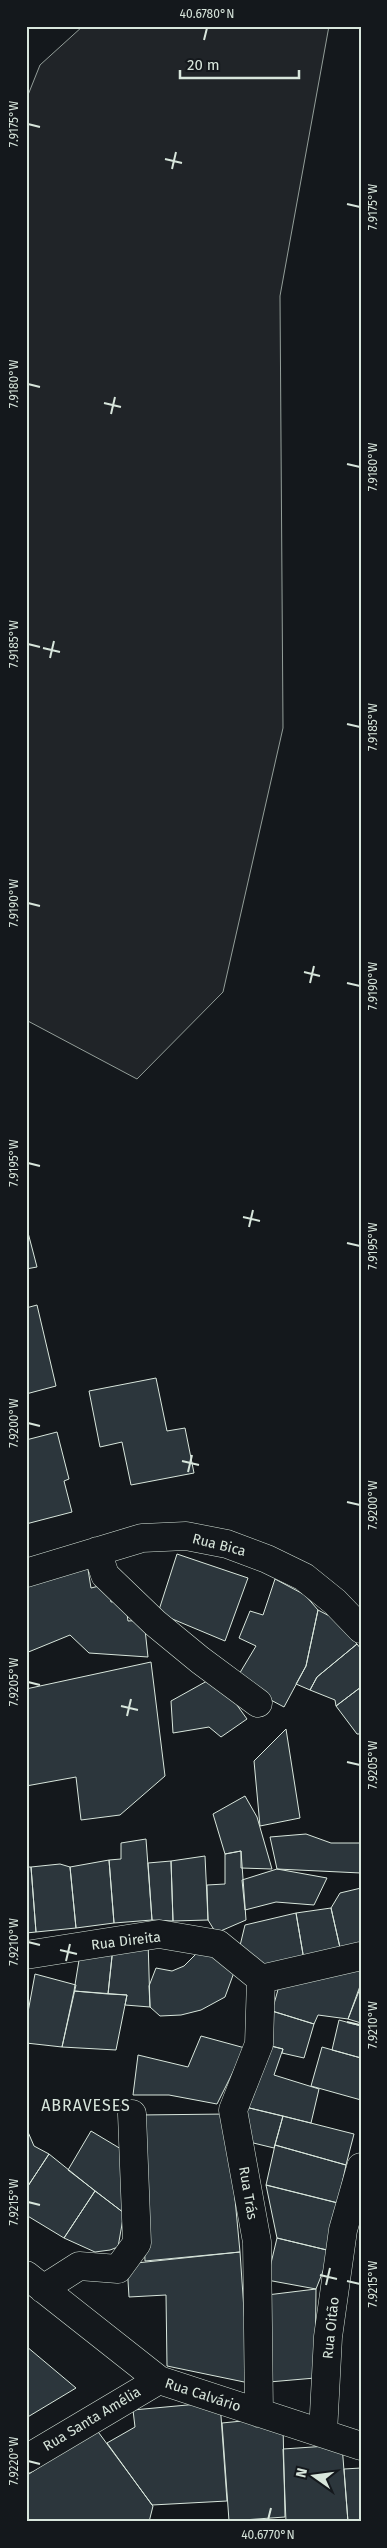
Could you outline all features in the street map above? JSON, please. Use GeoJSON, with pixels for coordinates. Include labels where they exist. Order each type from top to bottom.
{"type":"FeatureCollection","features":[{"type":"Feature","properties":{"kind":"street","name":"Rua Bica"},"geometry":{"type":"LineString","coordinates":[[26,1573],[142,1538],[186,1536],[227,1544],[267,1559],[304,1577],[336,1602],[361,1629]]}},
{"type":"Feature","properties":{"kind":"street"},"geometry":{"type":"LineString","coordinates":[[97,1551],[105,1575],[148,1616],[200,1660],[258,1703]]}},
{"type":"Feature","properties":{"kind":"street","name":"Rua Direita"},"geometry":{"type":"LineString","coordinates":[[26,1955],[159,1934],[218,1944],[261,1979]]}},
{"type":"Feature","properties":{"kind":"street"},"geometry":{"type":"LineString","coordinates":[[261,1979],[361,1956]]}},
{"type":"Feature","properties":{"kind":"street","name":"Rua Trás"},"geometry":{"type":"LineString","coordinates":[[259,2413],[257,2242],[233,2110],[259,2044],[261,1979]]}},
{"type":"Feature","properties":{"kind":"street"},"geometry":{"type":"LineString","coordinates":[[35,2282],[78,2266],[118,2269],[137,2243],[132,2114]]}},
{"type":"Feature","properties":{"kind":"street","name":"Rua Oitão"},"geometry":{"type":"LineString","coordinates":[[323,2433],[328,2337],[343,2230],[361,2167]]}},
{"type":"Feature","properties":{"kind":"street","name":"Rua Calvário"},"geometry":{"type":"LineString","coordinates":[[35,2282],[159,2380],[361,2446]]}},
{"type":"Feature","properties":{"kind":"street","name":"Rua Santa Amélia"},"geometry":{"type":"LineString","coordinates":[[26,2459],[159,2380]]}},
{"type":"Feature","properties":{"kind":"shaded area"},"geometry":{"type":"Polygon","coordinates":[[[83,26],[329,26],[280,296],[283,728],[223,992],[137,1079],[26,1020],[26,100],[40,65],[83,26]]]}},
{"type":"Feature","properties":{"kind":"building"},"geometry":{"type":"Polygon","coordinates":[[[26,1225],[37,1267],[26,1269],[26,1225]]]}},
{"type":"Feature","properties":{"kind":"building"},"geometry":{"type":"Polygon","coordinates":[[[37,1305],[56,1386],[26,1394],[26,1308],[37,1305]]]}},
{"type":"Feature","properties":{"kind":"building"},"geometry":{"type":"Polygon","coordinates":[[[156,1378],[167,1431],[185,1428],[194,1473],[131,1485],[122,1442],[100,1447],[89,1391],[156,1378]]]}},
{"type":"Feature","properties":{"kind":"building"},"geometry":{"type":"Polygon","coordinates":[[[57,1432],[69,1479],[64,1481],[72,1512],[26,1524],[26,1440],[57,1432]]]}},
{"type":"Feature","properties":{"kind":"building"},"geometry":{"type":"Polygon","coordinates":[[[177,1554],[248,1578],[225,1641],[158,1613],[177,1554]]]}},
{"type":"Feature","properties":{"kind":"building"},"geometry":{"type":"Polygon","coordinates":[[[87,1563],[91,1588],[107,1584],[111,1602],[125,1600],[128,1621],[144,1620],[148,1657],[89,1653],[70,1635],[26,1653],[26,1582],[87,1563]]]}},
{"type":"Feature","properties":{"kind":"building"},"geometry":{"type":"Polygon","coordinates":[[[275,1579],[305,1595],[318,1610],[306,1666],[284,1707],[235,1681],[256,1646],[239,1638],[250,1611],[263,1615],[275,1579]]]}},
{"type":"Feature","properties":{"kind":"building"},"geometry":{"type":"Polygon","coordinates":[[[318,1610],[339,1621],[357,1644],[317,1677],[310,1690],[296,1684],[306,1666],[318,1610]]]}},
{"type":"Feature","properties":{"kind":"building"},"geometry":{"type":"Polygon","coordinates":[[[357,1644],[361,1649],[361,1687],[336,1706],[335,1700],[310,1690],[317,1677],[357,1644]]]}},
{"type":"Feature","properties":{"kind":"building"},"geometry":{"type":"Polygon","coordinates":[[[151,1662],[165,1776],[120,1815],[81,1820],[76,1777],[26,1786],[26,1689],[151,1662]]]}},
{"type":"Feature","properties":{"kind":"building"},"geometry":{"type":"Polygon","coordinates":[[[216,1676],[247,1719],[221,1737],[209,1727],[173,1733],[171,1701],[216,1676]]]}},
{"type":"Feature","properties":{"kind":"building"},"geometry":{"type":"Polygon","coordinates":[[[361,1687],[361,1734],[357,1734],[336,1706],[361,1687]]]}},
{"type":"Feature","properties":{"kind":"building"},"geometry":{"type":"Polygon","coordinates":[[[286,1729],[300,1818],[260,1826],[254,1761],[286,1729]]]}},
{"type":"Feature","properties":{"kind":"building"},"geometry":{"type":"Polygon","coordinates":[[[245,1796],[257,1817],[272,1869],[241,1868],[241,1851],[225,1854],[213,1814],[245,1796]]]}},
{"type":"Feature","properties":{"kind":"building"},"geometry":{"type":"Polygon","coordinates":[[[306,1834],[331,1843],[361,1843],[361,1873],[277,1869],[270,1837],[306,1834]]]}},
{"type":"Feature","properties":{"kind":"building"},"geometry":{"type":"Polygon","coordinates":[[[146,1839],[152,1920],[114,1923],[109,1860],[121,1859],[121,1843],[146,1839]]]}},
{"type":"Feature","properties":{"kind":"building"},"geometry":{"type":"Polygon","coordinates":[[[241,1851],[246,1920],[216,1933],[208,1920],[207,1885],[225,1884],[225,1854],[241,1851]]]}},
{"type":"Feature","properties":{"kind":"building"},"geometry":{"type":"Polygon","coordinates":[[[205,1856],[208,1920],[173,1921],[171,1861],[205,1856]]]}},
{"type":"Feature","properties":{"kind":"building"},"geometry":{"type":"Polygon","coordinates":[[[109,1860],[114,1923],[76,1928],[70,1867],[109,1860]]]}},
{"type":"Feature","properties":{"kind":"building"},"geometry":{"type":"Polygon","coordinates":[[[171,1861],[173,1921],[152,1920],[148,1863],[171,1861]]]}},
{"type":"Feature","properties":{"kind":"building"},"geometry":{"type":"Polygon","coordinates":[[[60,1864],[70,1867],[76,1928],[36,1932],[31,1867],[60,1864]]]}},
{"type":"Feature","properties":{"kind":"building"},"geometry":{"type":"Polygon","coordinates":[[[26,1867],[31,1867],[36,1932],[26,1933],[26,1867]]]}},
{"type":"Feature","properties":{"kind":"building"},"geometry":{"type":"Polygon","coordinates":[[[277,1869],[327,1878],[314,1905],[276,1902],[245,1910],[242,1880],[277,1869]]]}},
{"type":"Feature","properties":{"kind":"building"},"geometry":{"type":"Polygon","coordinates":[[[361,1888],[361,1949],[341,1952],[331,1908],[340,1893],[361,1888]]]}},
{"type":"Feature","properties":{"kind":"building"},"geometry":{"type":"Polygon","coordinates":[[[331,1908],[341,1952],[304,1960],[296,1913],[331,1908]]]}},
{"type":"Feature","properties":{"kind":"building"},"geometry":{"type":"Polygon","coordinates":[[[296,1913],[304,1960],[269,1966],[238,1954],[245,1925],[296,1913]]]}},
{"type":"Feature","properties":{"kind":"building"},"geometry":{"type":"Polygon","coordinates":[[[148,1940],[150,2007],[125,2005],[127,1995],[108,1994],[113,1947],[148,1940]]]}},
{"type":"Feature","properties":{"kind":"building"},"geometry":{"type":"Polygon","coordinates":[[[113,1947],[108,1994],[74,1991],[80,1954],[113,1947]]]}},
{"type":"Feature","properties":{"kind":"building"},"geometry":{"type":"Polygon","coordinates":[[[201,1949],[236,1967],[225,1997],[201,2010],[181,2015],[160,2016],[150,2007],[149,1986],[156,1968],[172,1971],[184,1966],[201,1949]]]}},
{"type":"Feature","properties":{"kind":"building"},"geometry":{"type":"Polygon","coordinates":[[[361,1960],[361,1986],[348,2019],[318,2015],[314,2024],[272,2011],[281,1979],[361,1960]]]}},
{"type":"Feature","properties":{"kind":"building"},"geometry":{"type":"Polygon","coordinates":[[[35,1974],[76,1985],[62,2047],[26,2043],[26,2023],[35,1974]]]}},
{"type":"Feature","properties":{"kind":"building"},"geometry":{"type":"Polygon","coordinates":[[[361,1986],[361,2023],[348,2019],[361,1986]]]}},
{"type":"Feature","properties":{"kind":"building"},"geometry":{"type":"Polygon","coordinates":[[[74,1991],[127,1995],[116,2050],[62,2047],[74,1991]]]}},
{"type":"Feature","properties":{"kind":"building"},"geometry":{"type":"Polygon","coordinates":[[[272,2011],[314,2024],[304,2058],[282,2053],[283,2049],[263,2044],[272,2011]]]}},
{"type":"Feature","properties":{"kind":"building"},"geometry":{"type":"Polygon","coordinates":[[[339,2020],[361,2026],[361,2058],[332,2050],[339,2020]]]}},
{"type":"Feature","properties":{"kind":"building"},"geometry":{"type":"Polygon","coordinates":[[[201,2036],[245,2048],[217,2104],[169,2095],[133,2095],[138,2055],[188,2067],[201,2036]]]}},
{"type":"Feature","properties":{"kind":"building"},"geometry":{"type":"Polygon","coordinates":[[[263,2044],[283,2049],[274,2075],[319,2089],[311,2123],[237,2105],[263,2044]]]}},
{"type":"Feature","properties":{"kind":"building"},"geometry":{"type":"Polygon","coordinates":[[[322,2047],[361,2058],[361,2100],[311,2086],[322,2047]]]}},
{"type":"Feature","properties":{"kind":"building"},"geometry":{"type":"Polygon","coordinates":[[[237,2105],[283,2116],[274,2148],[241,2140],[237,2105]]]}},
{"type":"Feature","properties":{"kind":"building"},"geometry":{"type":"Polygon","coordinates":[[[227,2114],[240,2252],[145,2261],[139,2115],[227,2114]]]}},
{"type":"Feature","properties":{"kind":"building"},"geometry":{"type":"Polygon","coordinates":[[[283,2116],[354,2134],[346,2165],[275,2145],[283,2116]]]}},
{"type":"Feature","properties":{"kind":"building"},"geometry":{"type":"Polygon","coordinates":[[[91,2131],[126,2152],[124,2213],[68,2170],[91,2131]]]}},
{"type":"Feature","properties":{"kind":"building"},"geometry":{"type":"Polygon","coordinates":[[[28,2132],[34,2146],[49,2154],[26,2189],[26,2133],[28,2132]]]}},
{"type":"Feature","properties":{"kind":"building"},"geometry":{"type":"Polygon","coordinates":[[[275,2145],[346,2165],[338,2203],[266,2185],[275,2145]]]}},
{"type":"Feature","properties":{"kind":"building"},"geometry":{"type":"Polygon","coordinates":[[[49,2154],[95,2191],[64,2238],[26,2215],[26,2189],[49,2154]]]}},
{"type":"Feature","properties":{"kind":"building"},"geometry":{"type":"Polygon","coordinates":[[[266,2185],[338,2203],[331,2251],[277,2238],[266,2185]]]}},
{"type":"Feature","properties":{"kind":"building"},"geometry":{"type":"Polygon","coordinates":[[[95,2191],[124,2213],[118,2247],[95,2252],[64,2238],[95,2191]]]}},
{"type":"Feature","properties":{"kind":"building"},"geometry":{"type":"Polygon","coordinates":[[[277,2238],[331,2251],[316,2289],[267,2280],[277,2238]]]}},
{"type":"Feature","properties":{"kind":"building"},"geometry":{"type":"Polygon","coordinates":[[[240,2252],[249,2383],[167,2366],[166,2295],[129,2297],[127,2264],[240,2252]]]}},
{"type":"Feature","properties":{"kind":"building"},"geometry":{"type":"Polygon","coordinates":[[[316,2289],[315,2378],[269,2382],[267,2295],[316,2289]]]}},
{"type":"Feature","properties":{"kind":"building"},"geometry":{"type":"Polygon","coordinates":[[[26,2346],[76,2388],[26,2418],[26,2346]]]}},
{"type":"Feature","properties":{"kind":"building"},"geometry":{"type":"Polygon","coordinates":[[[220,2402],[227,2501],[152,2505],[107,2443],[135,2427],[133,2410],[220,2402]]]}},
{"type":"Feature","properties":{"kind":"building"},"geometry":{"type":"Polygon","coordinates":[[[262,2419],[283,2425],[285,2517],[229,2521],[222,2423],[262,2419]]]}},
{"type":"Feature","properties":{"kind":"building"},"geometry":{"type":"Polygon","coordinates":[[[96,2429],[153,2506],[149,2522],[26,2522],[26,2476],[96,2429]]]}},
{"type":"Feature","properties":{"kind":"building"},"geometry":{"type":"Polygon","coordinates":[[[342,2445],[348,2522],[286,2522],[283,2449],[342,2445]]]}},
{"type":"Feature","properties":{"kind":"building"},"geometry":{"type":"Polygon","coordinates":[[[361,2468],[361,2522],[348,2522],[344,2469],[361,2468]]]}},
{"type":"Feature","properties":{"kind":"district","name":"ABRAVESES"},"geometry":{"type":"Point","coordinates":[86,2105]}}]}
